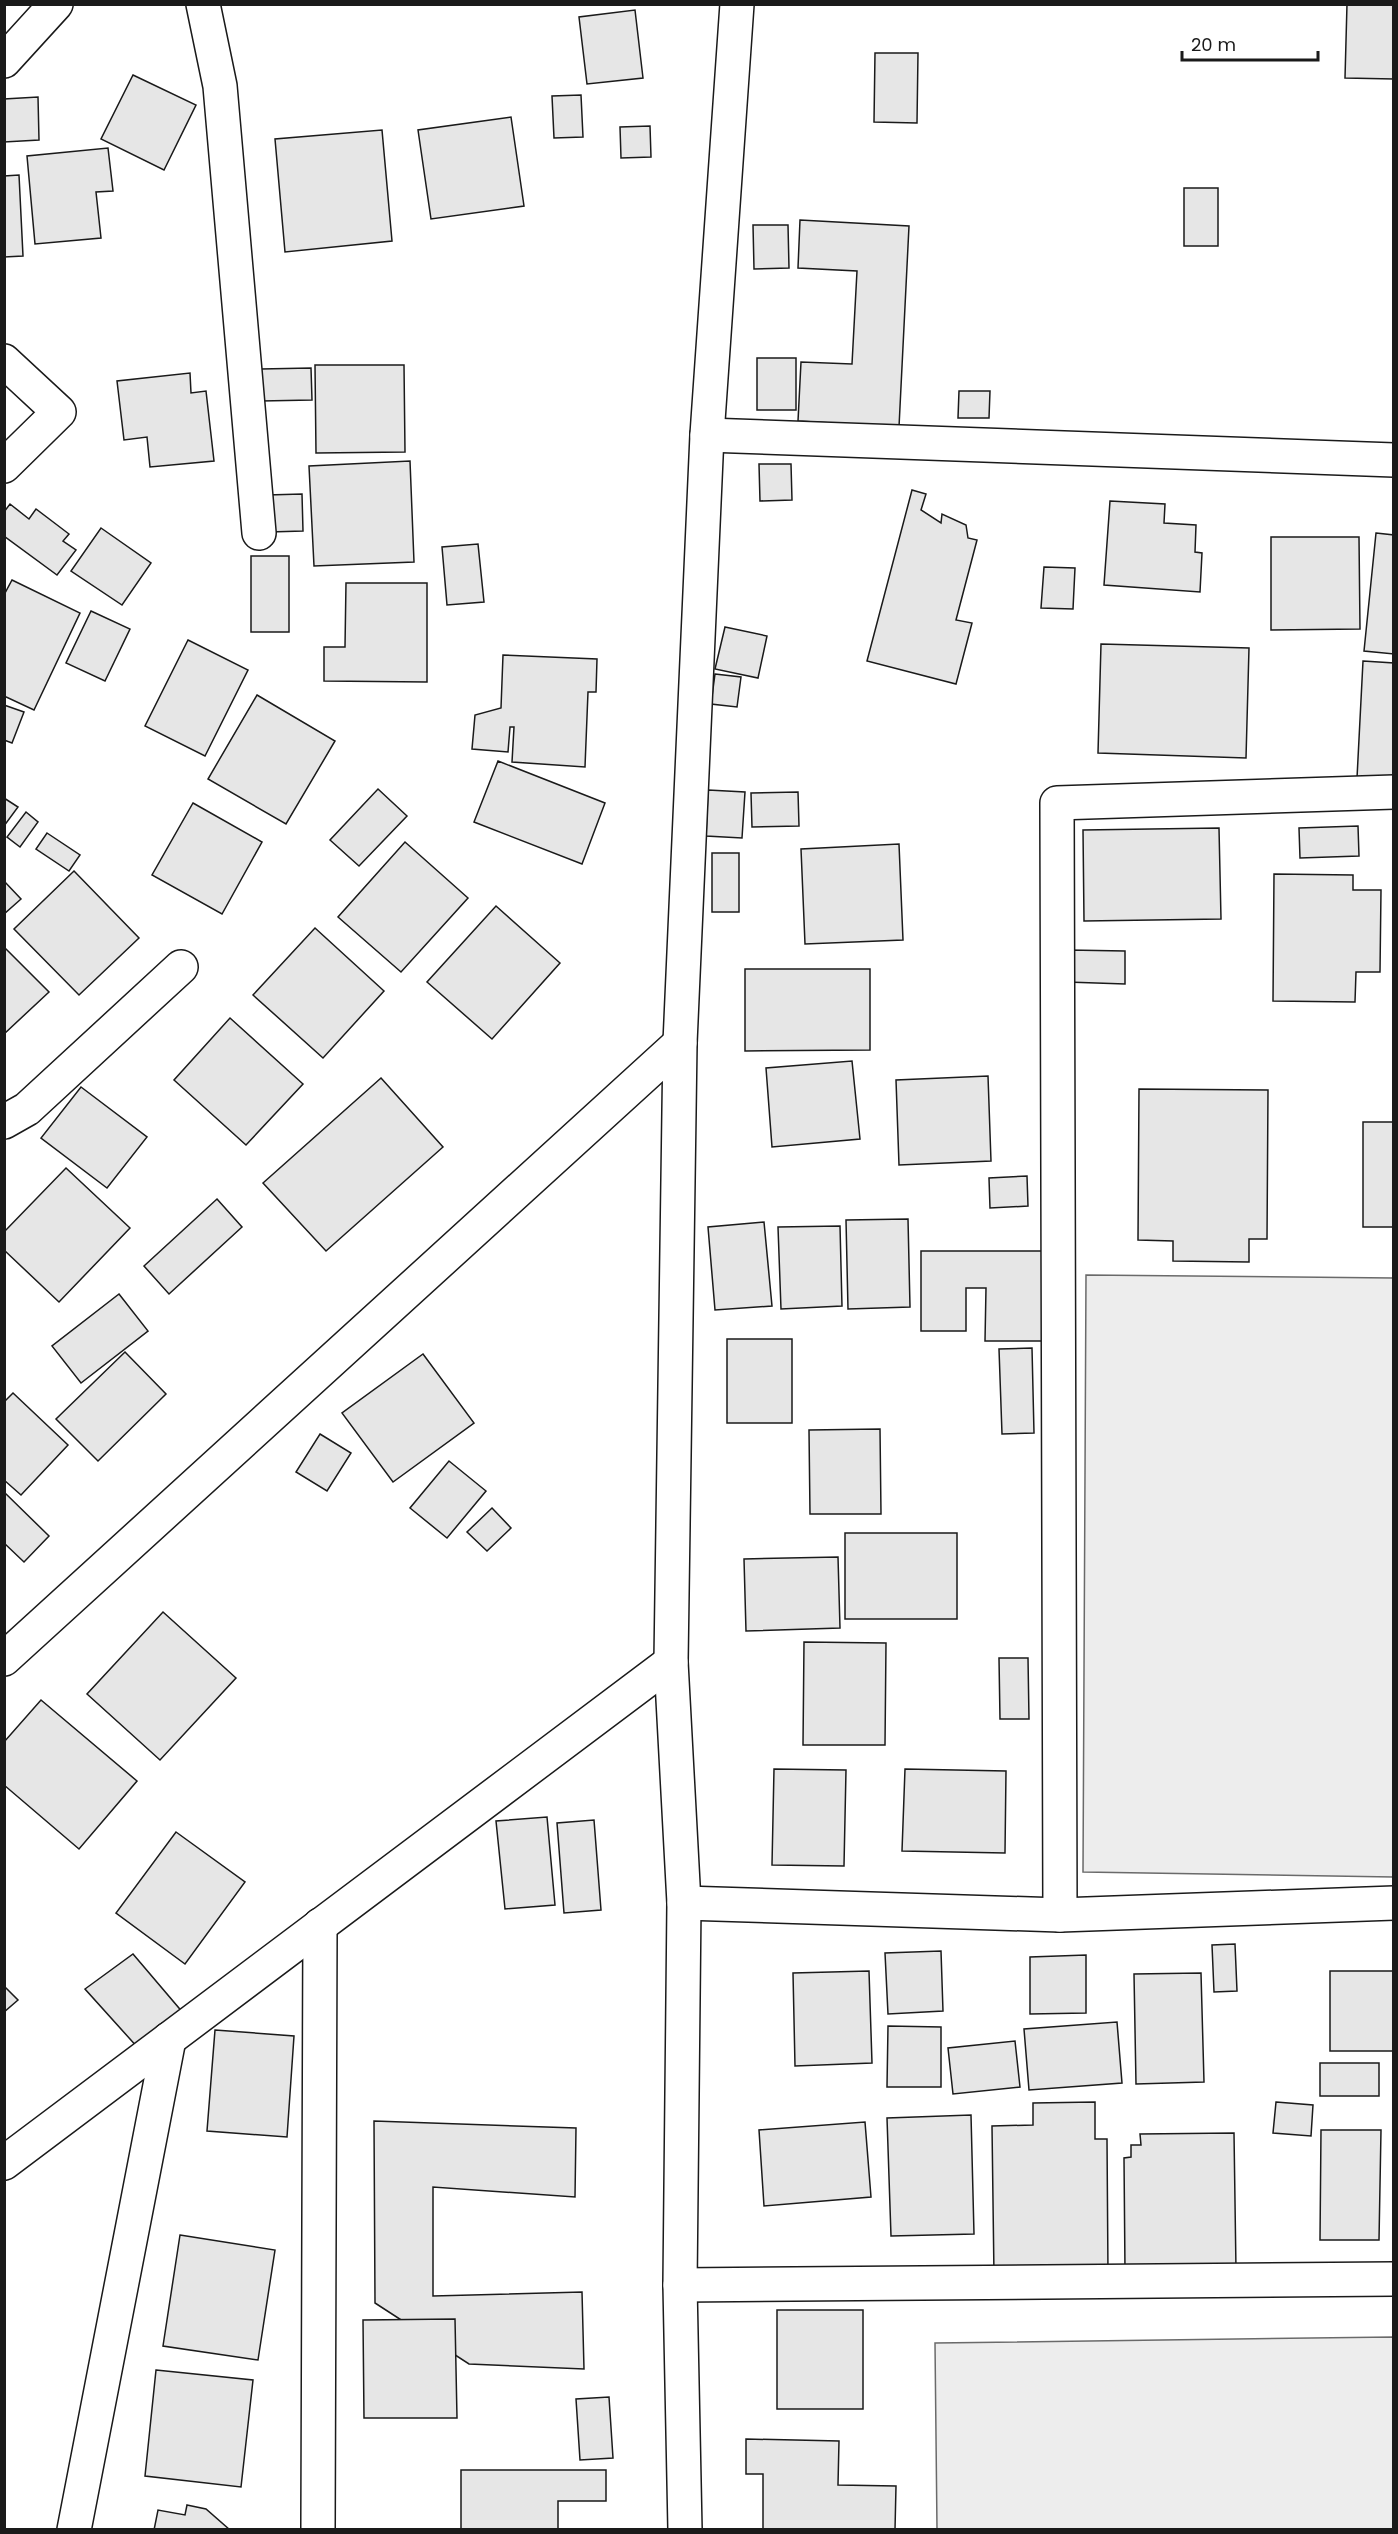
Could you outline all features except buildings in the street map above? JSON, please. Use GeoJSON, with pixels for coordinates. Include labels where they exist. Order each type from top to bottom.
{"type":"FeatureCollection","features":[{"type":"Feature","properties":{"kind":"street"},"geometry":{"type":"LineString","coordinates":[[4,61],[56,4]]}},
{"type":"Feature","properties":{"kind":"street"},"geometry":{"type":"LineString","coordinates":[[203,4],[220,86],[259,533]]}},
{"type":"Feature","properties":{"kind":"street"},"geometry":{"type":"LineString","coordinates":[[685,2529],[680,2285],[684,1904],[671,1662],[680,1043],[707,435],[737,4]]}},
{"type":"Feature","properties":{"kind":"street"},"geometry":{"type":"LineString","coordinates":[[4,361],[59,412],[4,466]]}},
{"type":"Feature","properties":{"kind":"street"},"geometry":{"type":"LineString","coordinates":[[707,435],[1394,460]]}},
{"type":"Feature","properties":{"kind":"street"},"geometry":{"type":"LineString","coordinates":[[1060,1915],[1057,803],[1394,792]]}},
{"type":"Feature","properties":{"kind":"street"},"geometry":{"type":"LineString","coordinates":[[12,1107],[181,967]]}},
{"type":"Feature","properties":{"kind":"street"},"geometry":{"type":"LineString","coordinates":[[4,1659],[680,1043]]}},
{"type":"Feature","properties":{"kind":"street"},"geometry":{"type":"LineString","coordinates":[[4,2163],[671,1662]]}},
{"type":"Feature","properties":{"kind":"street"},"geometry":{"type":"LineString","coordinates":[[684,1904],[1060,1915],[1394,1903]]}},
{"type":"Feature","properties":{"kind":"street"},"geometry":{"type":"LineString","coordinates":[[318,2529],[321,1925]]}},
{"type":"Feature","properties":{"kind":"street"},"geometry":{"type":"LineString","coordinates":[[74,2529],[169,2039]]}},
{"type":"Feature","properties":{"kind":"street"},"geometry":{"type":"LineString","coordinates":[[680,2285],[1394,2279]]}},
{"type":"Feature","properties":{"kind":"shaded area"},"geometry":{"type":"Polygon","coordinates":[[[1086,1275],[1393,1278],[1393,1877],[1083,1872],[1086,1275]]]}},
{"type":"Feature","properties":{"kind":"shaded area"},"geometry":{"type":"Polygon","coordinates":[[[1393,2337],[1393,2529],[937,2529],[935,2343],[1393,2337]]]}}]}
